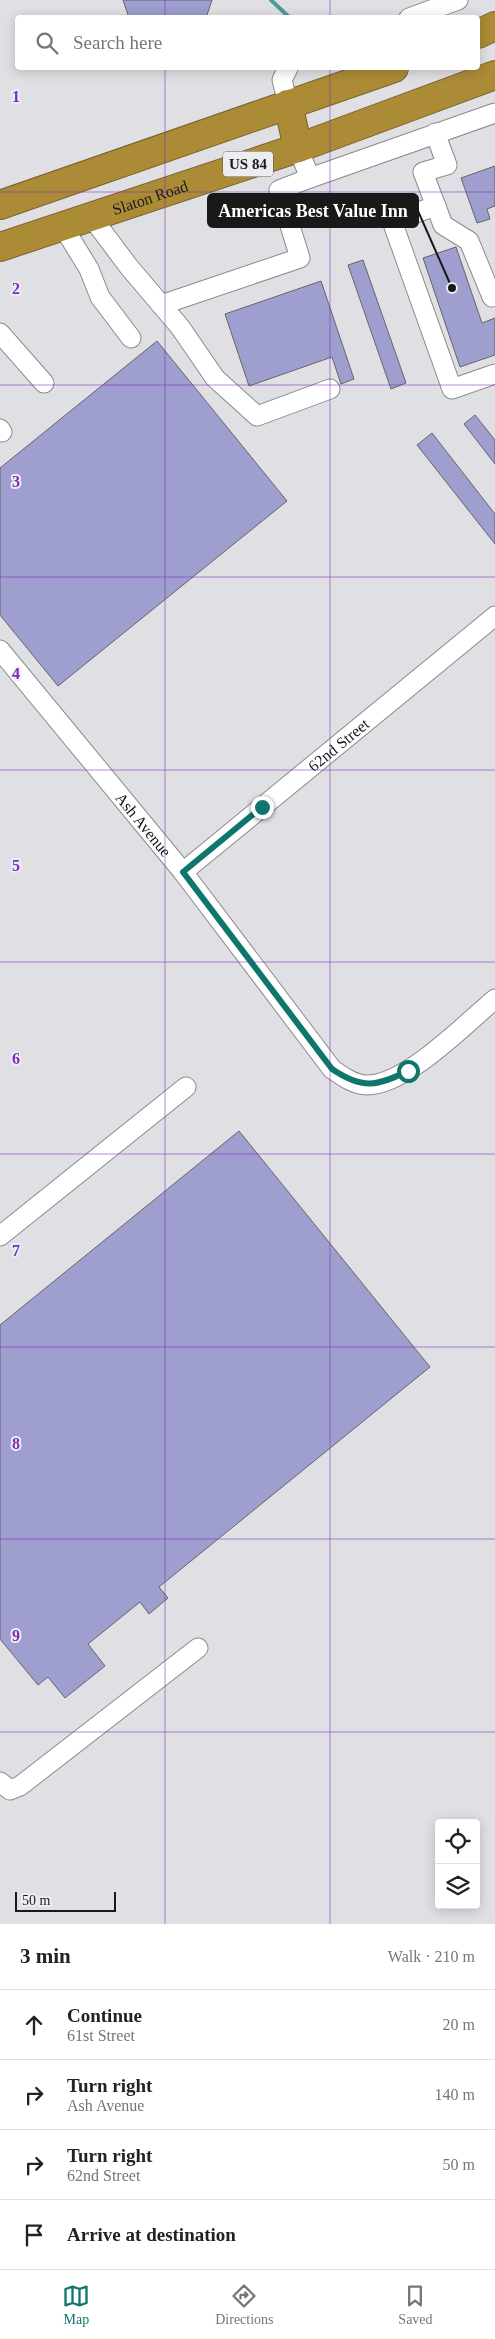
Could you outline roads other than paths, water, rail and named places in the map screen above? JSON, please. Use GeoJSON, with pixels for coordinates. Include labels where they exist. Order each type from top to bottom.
{"type":"FeatureCollection","features":[{"type":"Feature","properties":{"kind":"highway"},"geometry":{"type":"LineString","coordinates":[[480,33],[495,26]]}},
{"type":"Feature","properties":{"kind":"highway"},"geometry":{"type":"LineString","coordinates":[[480,38],[495,33]]}},
{"type":"Feature","properties":{"kind":"highway","name":"US 84"},"geometry":{"type":"LineString","coordinates":[[0,205],[388,70]]}},
{"type":"Feature","properties":{"kind":"highway","name":"Slaton Road"},"geometry":{"type":"LineString","coordinates":[[0,247],[90,215],[298,148],[495,75]]}},
{"type":"Feature","properties":{"kind":"highway"},"geometry":{"type":"LineString","coordinates":[[288,104],[298,148]]}},
{"type":"Feature","properties":{"kind":"street"},"geometry":{"type":"LineString","coordinates":[[402,15],[412,0]]}},
{"type":"Feature","properties":{"kind":"street"},"geometry":{"type":"LineString","coordinates":[[417,15],[458,0]]}},
{"type":"Feature","properties":{"kind":"street"},"geometry":{"type":"LineString","coordinates":[[287,70],[282,80],[288,104]]}},
{"type":"Feature","properties":{"kind":"street"},"geometry":{"type":"LineString","coordinates":[[161,305],[300,258],[279,190],[495,113]]}},
{"type":"Feature","properties":{"kind":"street"},"geometry":{"type":"LineString","coordinates":[[435,133],[447,165],[423,172],[443,225],[469,240],[492,297],[495,296]]}},
{"type":"Feature","properties":{"kind":"street"},"geometry":{"type":"LineString","coordinates":[[298,148],[310,178]]}},
{"type":"Feature","properties":{"kind":"street"},"geometry":{"type":"LineString","coordinates":[[436,206],[392,221],[452,389],[495,374]]}},
{"type":"Feature","properties":{"kind":"street"},"geometry":{"type":"LineString","coordinates":[[90,215],[129,267],[180,327],[215,378],[257,416],[330,389]]}},
{"type":"Feature","properties":{"kind":"street"},"geometry":{"type":"LineString","coordinates":[[62,225],[88,269],[100,297],[132,338]]}},
{"type":"Feature","properties":{"kind":"street"},"geometry":{"type":"LineString","coordinates":[[0,333],[44,382]]}},
{"type":"Feature","properties":{"kind":"street","name":"62nd Street"},"geometry":{"type":"LineString","coordinates":[[183,872],[495,616]]}},
{"type":"Feature","properties":{"kind":"street","name":"Ash Avenue"},"geometry":{"type":"LineString","coordinates":[[0,650],[183,872],[332,1069],[348,1080],[365,1085],[385,1082],[408,1071],[495,999]]}},
{"type":"Feature","properties":{"kind":"street"},"geometry":{"type":"LineString","coordinates":[[0,1236],[186,1087]]}},
{"type":"Feature","properties":{"kind":"street"},"geometry":{"type":"LineString","coordinates":[[0,1782],[10,1790],[20,1786],[198,1648]]}},
{"type":"Feature","properties":{"kind":"waterway"},"geometry":{"type":"LineString","coordinates":[[271,0],[287,15]]}},
{"type":"Feature","properties":{"kind":"place","name":"Americas Best Value Inn"},"geometry":{"type":"Point","coordinates":[452,288]}}]}
